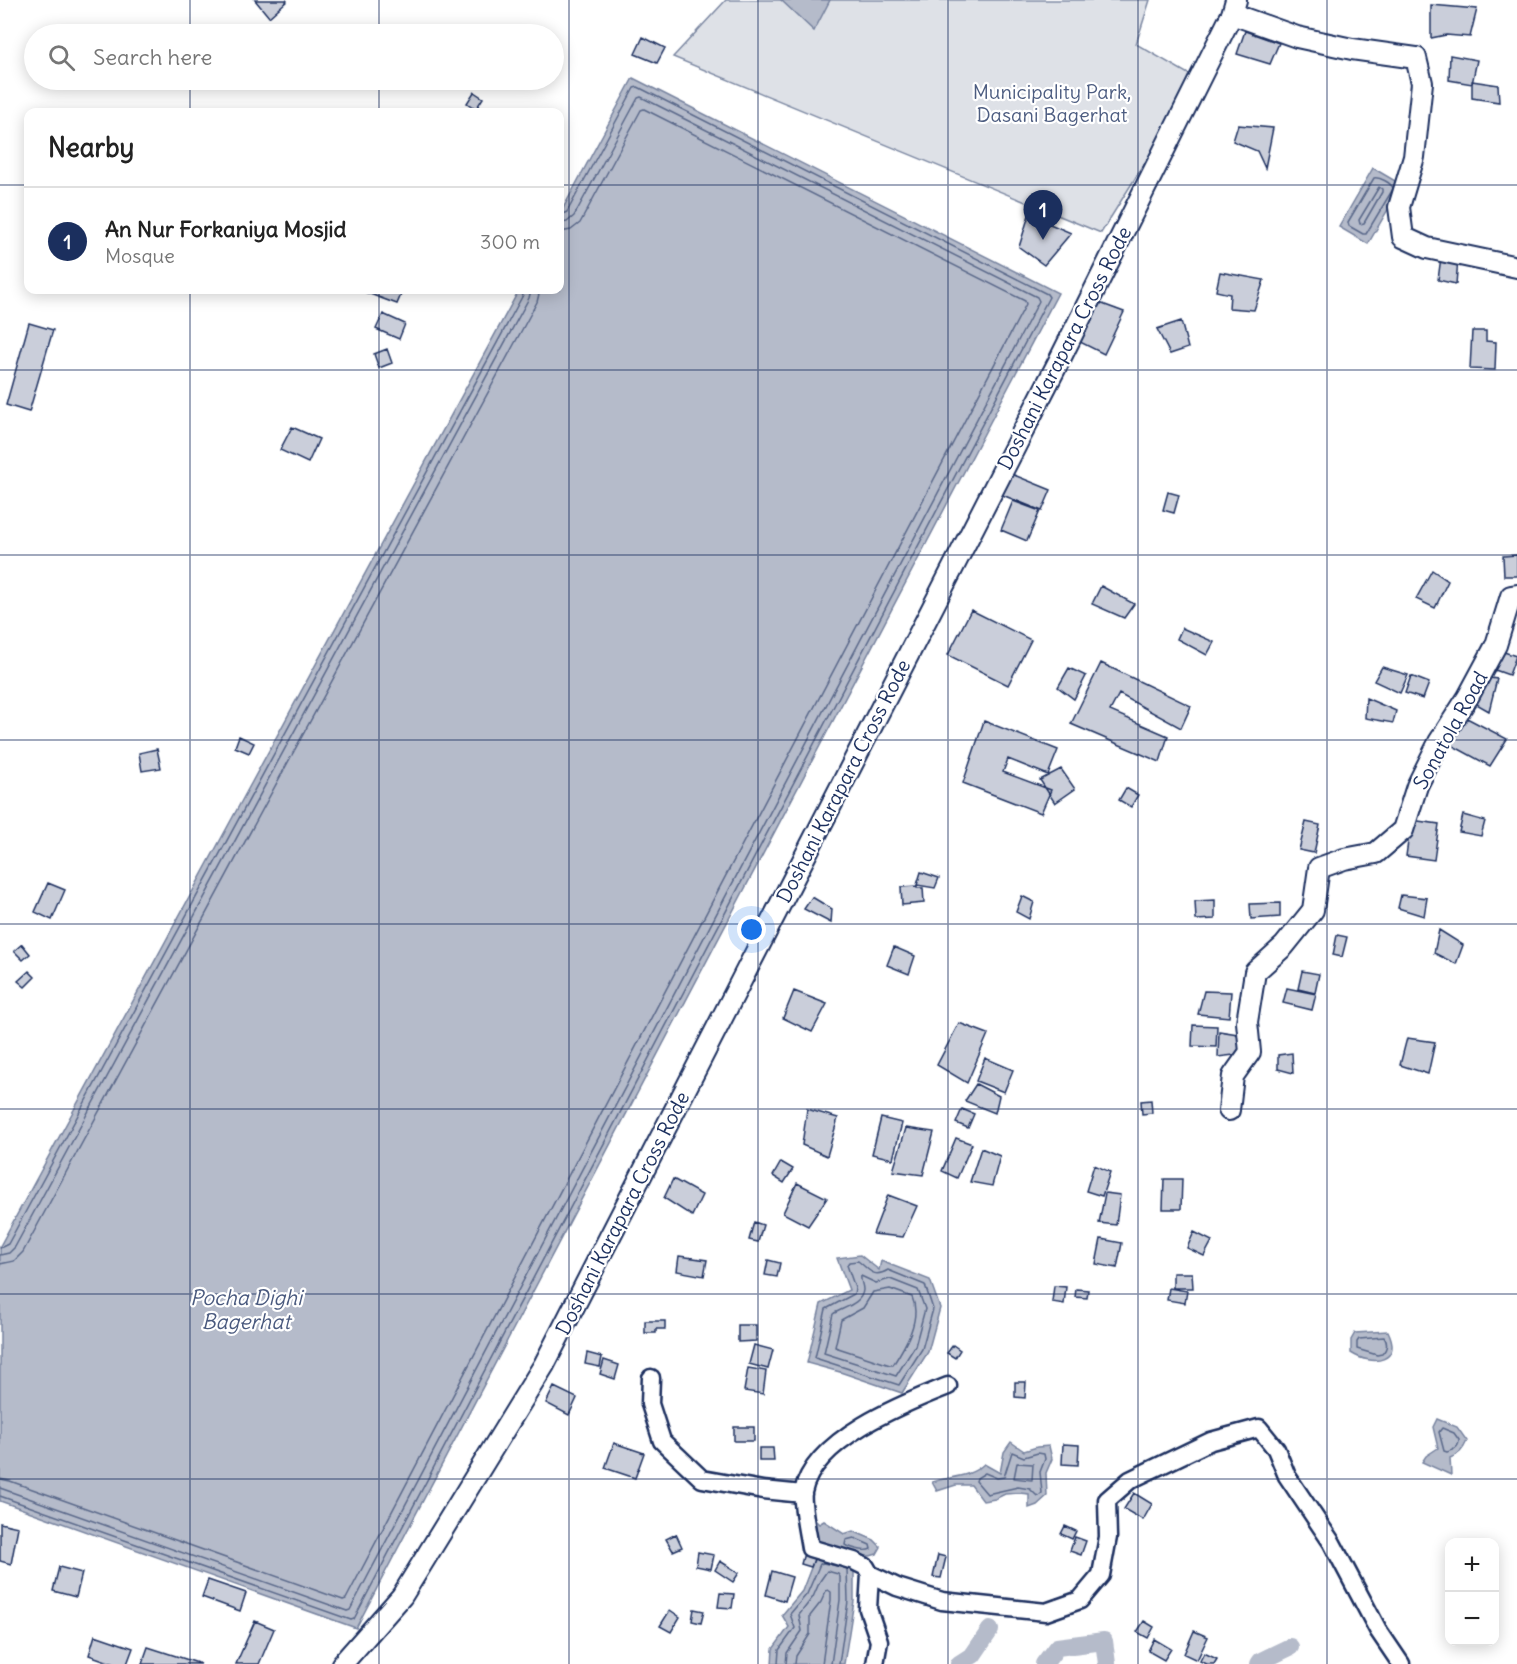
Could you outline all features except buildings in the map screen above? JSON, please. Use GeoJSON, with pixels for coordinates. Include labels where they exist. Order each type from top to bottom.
{"type":"FeatureCollection","features":[{"type":"Feature","properties":{"kind":"street"},"geometry":{"type":"LineString","coordinates":[[1234,7],[1297,37],[1352,49],[1416,58],[1422,82],[1414,157],[1399,207],[1403,237],[1427,248],[1517,267]]}},
{"type":"Feature","properties":{"kind":"street","name":"Doshani Karapara Cross Rode"},"geometry":{"type":"LineString","coordinates":[[342,1664],[402,1596],[544,1365],[1059,361],[1234,7]]}},
{"type":"Feature","properties":{"kind":"street","name":"Sonatola Road"},"geometry":{"type":"LineString","coordinates":[[1229,1110],[1233,1076],[1250,1052],[1247,1022],[1255,972],[1284,946],[1313,910],[1319,868],[1344,859],[1376,854],[1403,830],[1417,786],[1439,742],[1468,697],[1496,645],[1511,596],[1517,595]]}},
{"type":"Feature","properties":{"kind":"street"},"geometry":{"type":"LineString","coordinates":[[651,1378],[650,1404],[662,1441],[702,1479],[763,1490],[803,1494]]}},
{"type":"Feature","properties":{"kind":"street"},"geometry":{"type":"LineString","coordinates":[[875,1664],[879,1641],[868,1609],[870,1574],[866,1567],[854,1561],[810,1548],[803,1494],[812,1468],[842,1439],[921,1396],[948,1386]]}},
{"type":"Feature","properties":{"kind":"street"},"geometry":{"type":"LineString","coordinates":[[870,1574],[897,1587],[942,1601],[1046,1612],[1080,1600],[1101,1575],[1108,1537],[1107,1500],[1130,1480],[1211,1441],[1259,1428],[1276,1449],[1287,1476],[1345,1565],[1378,1630],[1401,1664]]}},
{"type":"Feature","properties":{"kind":"green space","name":"Municipality Park, Dasani Bagerhat"},"geometry":{"type":"Polygon","coordinates":[[[726,0],[1150,0],[1136,44],[1197,79],[1101,233],[673,57],[726,0]]]}},
{"type":"Feature","properties":{"kind":"water"},"geometry":{"type":"Polygon","coordinates":[[[781,0],[830,0],[814,31],[781,0]]]}},
{"type":"Feature","properties":{"kind":"water","name":"Pocha Dighi Bagerhat"},"geometry":{"type":"Polygon","coordinates":[[[633,78],[1058,293],[356,1628],[0,1501],[0,1246],[517,294],[564,294],[564,207],[633,78]]]}},
{"type":"Feature","properties":{"kind":"water"},"geometry":{"type":"Polygon","coordinates":[[[1373,168],[1402,185],[1368,244],[1339,227],[1373,168]]]}},
{"type":"Feature","properties":{"kind":"water"},"geometry":{"type":"Polygon","coordinates":[[[860,1255],[879,1270],[881,1261],[930,1280],[940,1308],[928,1352],[902,1393],[807,1363],[821,1304],[849,1290],[837,1258],[860,1255]]]}},
{"type":"Feature","properties":{"kind":"water"},"geometry":{"type":"Polygon","coordinates":[[[1388,1331],[1392,1349],[1383,1359],[1368,1360],[1351,1353],[1351,1340],[1355,1333],[1388,1331]]]}},
{"type":"Feature","properties":{"kind":"water"},"geometry":{"type":"Polygon","coordinates":[[[1437,1419],[1457,1427],[1467,1441],[1460,1452],[1450,1458],[1451,1475],[1422,1462],[1426,1456],[1438,1448],[1433,1427],[1437,1419]]]}},
{"type":"Feature","properties":{"kind":"water"},"geometry":{"type":"Polygon","coordinates":[[[1011,1442],[1024,1451],[1049,1446],[1052,1459],[1046,1473],[1047,1496],[1037,1505],[1029,1508],[1029,1494],[1019,1493],[1005,1494],[983,1501],[971,1485],[956,1485],[937,1491],[932,1482],[972,1472],[984,1464],[1000,1473],[1004,1452],[1011,1442]]]}},
{"type":"Feature","properties":{"kind":"water"},"geometry":{"type":"Polygon","coordinates":[[[815,1520],[819,1524],[824,1521],[844,1534],[853,1531],[874,1540],[881,1547],[877,1554],[862,1556],[815,1542],[815,1520]]]}},
{"type":"Feature","properties":{"kind":"water"},"geometry":{"type":"Polygon","coordinates":[[[816,1555],[854,1564],[854,1601],[844,1664],[772,1664],[773,1649],[789,1627],[782,1615],[802,1591],[816,1555]]]}},
{"type":"Feature","properties":{"kind":"waterway"},"geometry":{"type":"LineString","coordinates":[[959,1664],[973,1655],[990,1630]]}},
{"type":"Feature","properties":{"kind":"waterway"},"geometry":{"type":"LineString","coordinates":[[1044,1664],[1057,1647],[1104,1641],[1107,1664]]}},
{"type":"Feature","properties":{"kind":"waterway"},"geometry":{"type":"LineString","coordinates":[[1259,1664],[1290,1647]]}},
{"type":"Feature","properties":{"kind":"place","name":"An Nur Forkaniya Mosjid"},"geometry":{"type":"Point","coordinates":[1043,240]}}]}
